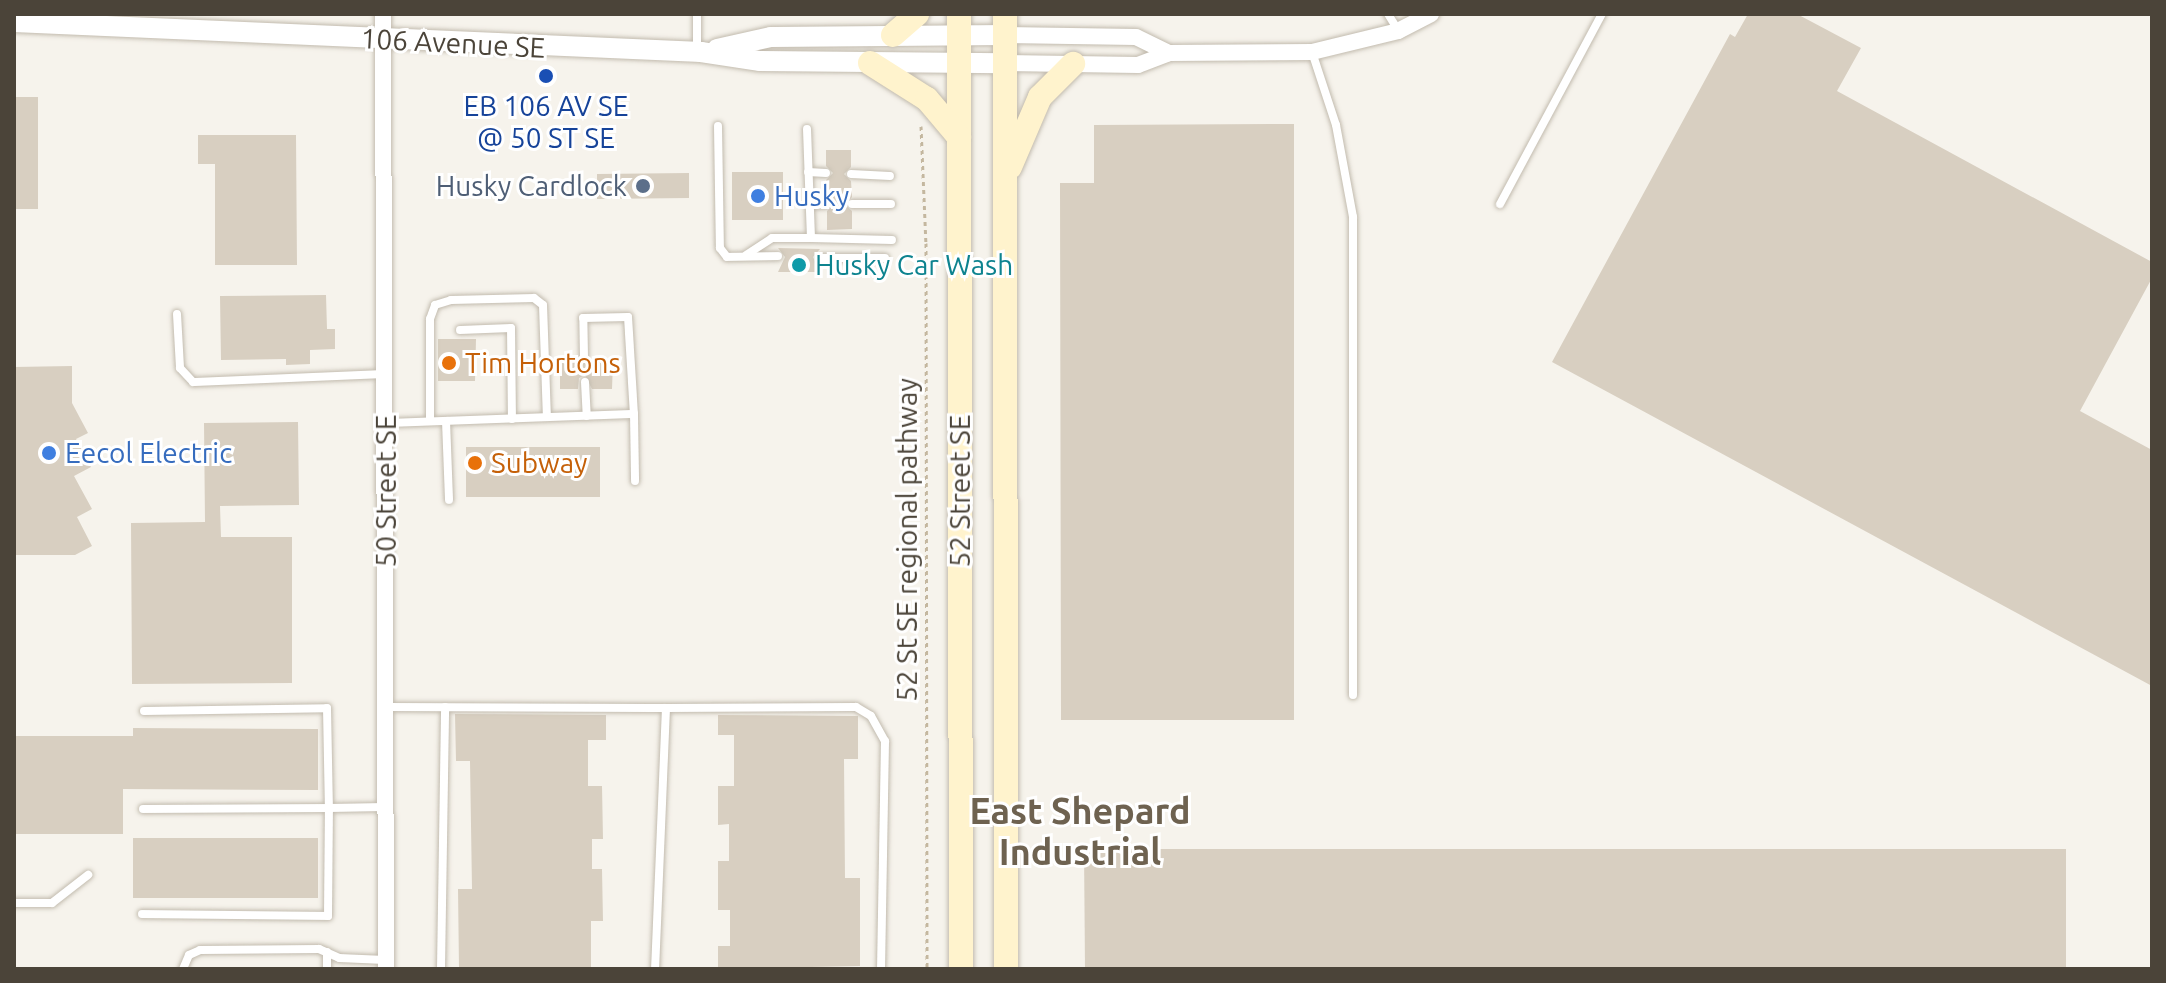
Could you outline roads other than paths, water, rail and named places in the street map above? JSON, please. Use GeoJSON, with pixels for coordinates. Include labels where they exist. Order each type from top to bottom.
{"type":"FeatureCollection","features":[{"type":"Feature","properties":{"kind":"main road"},"geometry":{"type":"LineString","coordinates":[[893,35],[917,14]]}},
{"type":"Feature","properties":{"kind":"main road","name":"52 Street SE"},"geometry":{"type":"LineString","coordinates":[[959,25],[961,969]]}},
{"type":"Feature","properties":{"kind":"main road","name":"52 Street SE"},"geometry":{"type":"LineString","coordinates":[[1005,25],[1006,969]]}},
{"type":"Feature","properties":{"kind":"main road"},"geometry":{"type":"LineString","coordinates":[[870,63],[927,99],[959,137]]}},
{"type":"Feature","properties":{"kind":"main road"},"geometry":{"type":"LineString","coordinates":[[1005,177],[1040,97],[1073,64]]}},
{"type":"Feature","properties":{"kind":"street","name":"50 Street SE"},"geometry":{"type":"LineString","coordinates":[[383,14],[386,964]]}},
{"type":"Feature","properties":{"kind":"street"},"geometry":{"type":"LineString","coordinates":[[1005,63],[1138,65],[1169,53],[1312,52],[1398,31],[1431,14]]}},
{"type":"Feature","properties":{"kind":"street","name":"106 Avenue SE"},"geometry":{"type":"LineString","coordinates":[[14,22],[134,21],[383,39],[699,52],[760,61],[1005,63]]}},
{"type":"Feature","properties":{"kind":"street","name":"106 Avenue SE"},"geometry":{"type":"LineString","coordinates":[[699,52],[771,37],[893,35],[959,25],[1005,25]]}},
{"type":"Feature","properties":{"kind":"street"},"geometry":{"type":"LineString","coordinates":[[1005,25],[1136,37],[1169,53]]}},
{"type":"Feature","properties":{"kind":"lane"},"geometry":{"type":"LineString","coordinates":[[697,14],[699,52]]}},
{"type":"Feature","properties":{"kind":"lane"},"geometry":{"type":"LineString","coordinates":[[1388,14],[1398,31]]}},
{"type":"Feature","properties":{"kind":"lane"},"geometry":{"type":"LineString","coordinates":[[1500,204],[1602,14]]}},
{"type":"Feature","properties":{"kind":"lane"},"geometry":{"type":"LineString","coordinates":[[1312,52],[1336,125],[1353,217],[1353,695]]}},
{"type":"Feature","properties":{"kind":"lane"},"geometry":{"type":"LineString","coordinates":[[718,126],[720,248],[727,257],[778,256]]}},
{"type":"Feature","properties":{"kind":"lane"},"geometry":{"type":"LineString","coordinates":[[807,129],[811,238]]}},
{"type":"Feature","properties":{"kind":"lane"},"geometry":{"type":"LineString","coordinates":[[808,172],[826,173]]}},
{"type":"Feature","properties":{"kind":"lane"},"geometry":{"type":"LineString","coordinates":[[851,174],[890,176]]}},
{"type":"Feature","properties":{"kind":"lane"},"geometry":{"type":"LineString","coordinates":[[810,205],[827,204]]}},
{"type":"Feature","properties":{"kind":"lane"},"geometry":{"type":"LineString","coordinates":[[852,204],[891,204]]}},
{"type":"Feature","properties":{"kind":"lane"},"geometry":{"type":"LineString","coordinates":[[745,255],[772,238],[892,240]]}},
{"type":"Feature","properties":{"kind":"lane"},"geometry":{"type":"LineString","coordinates":[[820,258],[885,258]]}},
{"type":"Feature","properties":{"kind":"lane"},"geometry":{"type":"LineString","coordinates":[[430,421],[430,319],[435,305],[451,300],[534,298],[543,305],[547,417]]}},
{"type":"Feature","properties":{"kind":"lane"},"geometry":{"type":"LineString","coordinates":[[177,314],[180,368],[193,382],[386,374]]}},
{"type":"Feature","properties":{"kind":"lane"},"geometry":{"type":"LineString","coordinates":[[584,357],[583,318],[628,317],[635,481]]}},
{"type":"Feature","properties":{"kind":"lane"},"geometry":{"type":"LineString","coordinates":[[460,330],[511,328],[512,419]]}},
{"type":"Feature","properties":{"kind":"lane"},"geometry":{"type":"LineString","coordinates":[[585,382],[587,416]]}},
{"type":"Feature","properties":{"kind":"lane"},"geometry":{"type":"LineString","coordinates":[[386,423],[634,414]]}},
{"type":"Feature","properties":{"kind":"lane"},"geometry":{"type":"LineString","coordinates":[[446,421],[449,500]]}},
{"type":"Feature","properties":{"kind":"lane"},"geometry":{"type":"LineString","coordinates":[[386,707],[856,707],[871,716],[885,741],[881,969]]}},
{"type":"Feature","properties":{"kind":"lane"},"geometry":{"type":"LineString","coordinates":[[441,969],[445,707]]}},
{"type":"Feature","properties":{"kind":"lane"},"geometry":{"type":"LineString","coordinates":[[142,914],[328,916],[327,708],[144,711]]}},
{"type":"Feature","properties":{"kind":"lane"},"geometry":{"type":"LineString","coordinates":[[655,969],[666,708]]}},
{"type":"Feature","properties":{"kind":"lane"},"geometry":{"type":"LineString","coordinates":[[143,809],[386,807]]}},
{"type":"Feature","properties":{"kind":"lane"},"geometry":{"type":"LineString","coordinates":[[14,903],[52,903],[88,875]]}},
{"type":"Feature","properties":{"kind":"lane"},"geometry":{"type":"LineString","coordinates":[[183,969],[189,955],[200,950],[327,952],[339,958],[386,964]]}},
{"type":"Feature","properties":{"kind":"lane"},"geometry":{"type":"LineString","coordinates":[[327,952],[327,969]]}},
{"type":"Feature","properties":{"kind":"place","name":"EB 106 AV SE @ 50 ST SE"},"geometry":{"type":"Point","coordinates":[546,76]}},
{"type":"Feature","properties":{"kind":"place","name":"Husky Cardlock"},"geometry":{"type":"Point","coordinates":[643,186]}},
{"type":"Feature","properties":{"kind":"place","name":"Husky"},"geometry":{"type":"Point","coordinates":[758,196]}},
{"type":"Feature","properties":{"kind":"place","name":"Husky Car Wash"},"geometry":{"type":"Point","coordinates":[799,265]}},
{"type":"Feature","properties":{"kind":"place","name":"Tim Hortons"},"geometry":{"type":"Point","coordinates":[449,363]}},
{"type":"Feature","properties":{"kind":"place","name":"Eecol Electric"},"geometry":{"type":"Point","coordinates":[49,453]}},
{"type":"Feature","properties":{"kind":"place","name":"Subway"},"geometry":{"type":"Point","coordinates":[475,463]}},
{"type":"Feature","properties":{"kind":"district","name":"East Shepard Industrial"},"geometry":{"type":"Point","coordinates":[1080,830]}}]}
